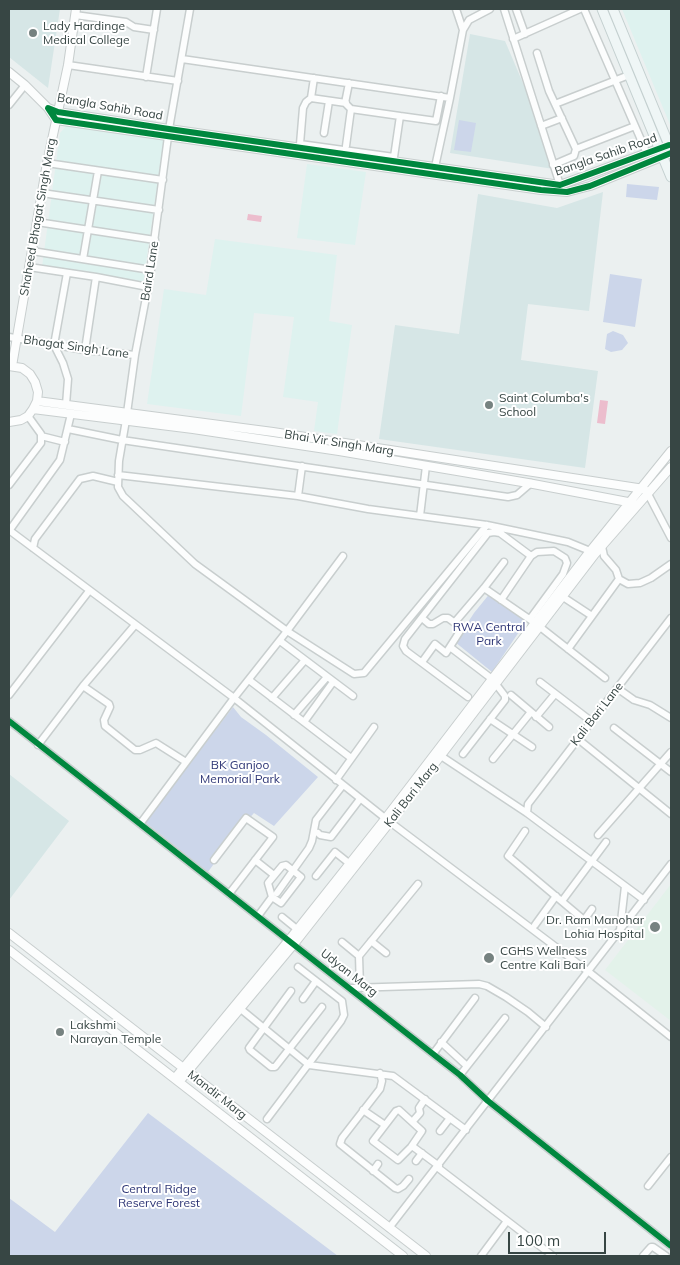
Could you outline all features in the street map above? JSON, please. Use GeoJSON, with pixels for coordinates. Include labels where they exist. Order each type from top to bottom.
{"type":"FeatureCollection","features":[{"type":"Feature","properties":{"kind":"main road"},"geometry":{"type":"LineString","coordinates":[[602,9],[629,74],[667,151]]}},
{"type":"Feature","properties":{"kind":"main road"},"geometry":{"type":"LineString","coordinates":[[613,9],[667,151],[671,177]]}},
{"type":"Feature","properties":{"kind":"street"},"geometry":{"type":"LineString","coordinates":[[146,77],[157,9]]}},
{"type":"Feature","properties":{"kind":"street","name":"Baird Lane"},"geometry":{"type":"LineString","coordinates":[[118,479],[118,461],[151,270],[169,133],[190,9]]}},
{"type":"Feature","properties":{"kind":"street"},"geometry":{"type":"LineString","coordinates":[[456,9],[463,30]]}},
{"type":"Feature","properties":{"kind":"street"},"geometry":{"type":"LineString","coordinates":[[435,167],[463,30],[469,20],[490,9]]}},
{"type":"Feature","properties":{"kind":"street"},"geometry":{"type":"LineString","coordinates":[[504,9],[560,185]]}},
{"type":"Feature","properties":{"kind":"street"},"geometry":{"type":"LineString","coordinates":[[516,9],[525,34]]}},
{"type":"Feature","properties":{"kind":"street"},"geometry":{"type":"LineString","coordinates":[[513,39],[580,9]]}},
{"type":"Feature","properties":{"kind":"street"},"geometry":{"type":"LineString","coordinates":[[584,9],[645,149]]}},
{"type":"Feature","properties":{"kind":"street"},"geometry":{"type":"LineString","coordinates":[[75,12],[126,22],[134,28],[154,30]]}},
{"type":"Feature","properties":{"kind":"street","name":"Shaheed Bhagat Singh Marg"},"geometry":{"type":"LineString","coordinates":[[11,366],[13,338],[29,267],[47,163],[68,65],[75,12]]}},
{"type":"Feature","properties":{"kind":"street"},"geometry":{"type":"LineString","coordinates":[[537,53],[549,91],[576,149],[574,156],[554,165]]}},
{"type":"Feature","properties":{"kind":"street"},"geometry":{"type":"LineString","coordinates":[[182,58],[450,98]]}},
{"type":"Feature","properties":{"kind":"street"},"geometry":{"type":"LineString","coordinates":[[68,65],[178,82]]}},
{"type":"Feature","properties":{"kind":"street","name":"Bangla Sahib Road"},"geometry":{"type":"LineString","coordinates":[[9,72],[57,116],[542,190],[567,192],[590,186],[667,151]]}},
{"type":"Feature","properties":{"kind":"street"},"geometry":{"type":"LineString","coordinates":[[555,104],[629,74]]}},
{"type":"Feature","properties":{"kind":"street"},"geometry":{"type":"LineString","coordinates":[[314,78],[311,98],[303,108],[300,144],[394,157],[400,116]]}},
{"type":"Feature","properties":{"kind":"street"},"geometry":{"type":"LineString","coordinates":[[346,146],[350,109],[346,103],[349,83]]}},
{"type":"Feature","properties":{"kind":"street"},"geometry":{"type":"LineString","coordinates":[[9,105],[25,85]]}},
{"type":"Feature","properties":{"kind":"street"},"geometry":{"type":"LineString","coordinates":[[350,109],[436,120],[441,96]]}},
{"type":"Feature","properties":{"kind":"street"},"geometry":{"type":"LineString","coordinates":[[311,98],[346,103]]}},
{"type":"Feature","properties":{"kind":"street"},"geometry":{"type":"LineString","coordinates":[[324,134],[329,101]]}},
{"type":"Feature","properties":{"kind":"street"},"geometry":{"type":"LineString","coordinates":[[541,126],[562,118]]}},
{"type":"Feature","properties":{"kind":"street"},"geometry":{"type":"LineString","coordinates":[[576,149],[635,126]]}},
{"type":"Feature","properties":{"kind":"street","name":"Bangla Sahib Road"},"geometry":{"type":"LineString","coordinates":[[169,133],[560,185],[667,151]]}},
{"type":"Feature","properties":{"kind":"street"},"geometry":{"type":"LineString","coordinates":[[47,163],[163,180]]}},
{"type":"Feature","properties":{"kind":"street"},"geometry":{"type":"LineString","coordinates":[[83,259],[98,171]]}},
{"type":"Feature","properties":{"kind":"street"},"geometry":{"type":"LineString","coordinates":[[42,193],[159,210]]}},
{"type":"Feature","properties":{"kind":"street"},"geometry":{"type":"LineString","coordinates":[[37,222],[155,240]]}},
{"type":"Feature","properties":{"kind":"street"},"geometry":{"type":"LineString","coordinates":[[32,251],[151,270]]}},
{"type":"Feature","properties":{"kind":"street"},"geometry":{"type":"LineString","coordinates":[[29,267],[148,287]]}},
{"type":"Feature","properties":{"kind":"street"},"geometry":{"type":"LineString","coordinates":[[66,405],[68,379],[54,345],[67,273]]}},
{"type":"Feature","properties":{"kind":"street"},"geometry":{"type":"LineString","coordinates":[[85,350],[96,277]]}},
{"type":"Feature","properties":{"kind":"street","name":"Bhagat Singh Lane"},"geometry":{"type":"LineString","coordinates":[[13,338],[85,350],[136,355]]}},
{"type":"Feature","properties":{"kind":"street"},"geometry":{"type":"LineString","coordinates":[[9,422],[20,420],[31,412],[37,401],[38,392],[30,374],[22,368],[11,366]]}},
{"type":"Feature","properties":{"kind":"street","name":"Bhai Vir Singh Marg"},"geometry":{"type":"LineString","coordinates":[[37,401],[531,483],[634,504]]}},
{"type":"Feature","properties":{"kind":"street"},"geometry":{"type":"LineString","coordinates":[[9,485],[41,443],[41,436],[31,412]]}},
{"type":"Feature","properties":{"kind":"street","name":"Bhai Vir Singh Marg"},"geometry":{"type":"LineString","coordinates":[[31,412],[127,417],[273,432],[641,488],[649,492]]}},
{"type":"Feature","properties":{"kind":"street"},"geometry":{"type":"LineString","coordinates":[[71,414],[60,460],[9,531],[234,698],[387,821],[589,972],[671,1037]]}},
{"type":"Feature","properties":{"kind":"street"},"geometry":{"type":"LineString","coordinates":[[68,429],[122,440],[508,497],[517,495],[531,483]]}},
{"type":"Feature","properties":{"kind":"street"},"geometry":{"type":"LineString","coordinates":[[41,436],[65,442]]}},
{"type":"Feature","properties":{"kind":"street"},"geometry":{"type":"LineString","coordinates":[[634,504],[641,488],[671,451]]}},
{"type":"Feature","properties":{"kind":"street"},"geometry":{"type":"LineString","coordinates":[[298,496],[302,466]]}},
{"type":"Feature","properties":{"kind":"street"},"geometry":{"type":"LineString","coordinates":[[420,516],[426,466]]}},
{"type":"Feature","properties":{"kind":"street"},"geometry":{"type":"LineString","coordinates":[[634,504],[649,492],[671,467]]}},
{"type":"Feature","properties":{"kind":"street"},"geometry":{"type":"LineString","coordinates":[[33,548],[35,539],[80,479],[92,476],[298,496],[368,509],[487,524],[568,542],[590,551]]}},
{"type":"Feature","properties":{"kind":"street"},"geometry":{"type":"LineString","coordinates":[[118,479],[119,492],[195,564],[288,631],[354,674],[364,673],[487,524]]}},
{"type":"Feature","properties":{"kind":"street"},"geometry":{"type":"LineString","coordinates":[[649,492],[671,538]]}},
{"type":"Feature","properties":{"kind":"street","name":"Kali Bari Marg"},"geometry":{"type":"LineString","coordinates":[[292,942],[298,930],[441,756],[535,622],[560,595],[634,504]]}},
{"type":"Feature","properties":{"kind":"street"},"geometry":{"type":"LineString","coordinates":[[468,697],[406,651],[403,646],[405,639],[488,533],[500,533],[531,556]]}},
{"type":"Feature","properties":{"kind":"street"},"geometry":{"type":"LineString","coordinates":[[601,543],[604,556],[616,570],[619,579],[628,584],[640,583],[651,578],[671,564]]}},
{"type":"Feature","properties":{"kind":"street","name":"Kali Bari Marg"},"geometry":{"type":"LineString","coordinates":[[560,595],[590,551],[601,543]]}},
{"type":"Feature","properties":{"kind":"street"},"geometry":{"type":"LineString","coordinates":[[501,600],[531,556],[537,552],[554,551],[565,558],[567,563],[563,574],[535,622]]}},
{"type":"Feature","properties":{"kind":"street"},"geometry":{"type":"LineString","coordinates":[[140,824],[343,556]]}},
{"type":"Feature","properties":{"kind":"street"},"geometry":{"type":"LineString","coordinates":[[455,622],[504,562]]}},
{"type":"Feature","properties":{"kind":"street"},"geometry":{"type":"LineString","coordinates":[[568,649],[619,579]]}},
{"type":"Feature","properties":{"kind":"street"},"geometry":{"type":"LineString","coordinates":[[484,588],[535,622],[605,678]]}},
{"type":"Feature","properties":{"kind":"street"},"geometry":{"type":"LineString","coordinates":[[9,695],[89,590]]}},
{"type":"Feature","properties":{"kind":"street"},"geometry":{"type":"LineString","coordinates":[[560,595],[592,616]]}},
{"type":"Feature","properties":{"kind":"street"},"geometry":{"type":"LineString","coordinates":[[422,618],[429,624],[433,624],[443,618],[455,622],[462,628],[446,653],[435,644],[422,662]]}},
{"type":"Feature","properties":{"kind":"street","name":"Kali Bari Lane"},"geometry":{"type":"LineString","coordinates":[[527,812],[528,804],[671,618]]}},
{"type":"Feature","properties":{"kind":"street"},"geometry":{"type":"LineString","coordinates":[[38,744],[83,686],[135,625]]}},
{"type":"Feature","properties":{"kind":"street"},"geometry":{"type":"LineString","coordinates":[[280,641],[353,696]]}},
{"type":"Feature","properties":{"kind":"street"},"geometry":{"type":"LineString","coordinates":[[450,647],[494,681],[505,694],[505,700],[463,754]]}},
{"type":"Feature","properties":{"kind":"street"},"geometry":{"type":"LineString","coordinates":[[272,698],[305,660]]}},
{"type":"Feature","properties":{"kind":"street"},"geometry":{"type":"LineString","coordinates":[[294,715],[327,677]]}},
{"type":"Feature","properties":{"kind":"street"},"geometry":{"type":"LineString","coordinates":[[249,680],[351,758]]}},
{"type":"Feature","properties":{"kind":"street","name":"Kali Bari Marg"},"geometry":{"type":"LineString","coordinates":[[387,821],[494,681]]}},
{"type":"Feature","properties":{"kind":"street"},"geometry":{"type":"LineString","coordinates":[[304,722],[333,682]]}},
{"type":"Feature","properties":{"kind":"street"},"geometry":{"type":"LineString","coordinates":[[540,682],[591,721]]}},
{"type":"Feature","properties":{"kind":"street"},"geometry":{"type":"LineString","coordinates":[[83,686],[109,704],[110,707],[104,720],[105,726],[135,750],[140,750],[156,743],[186,762]]}},
{"type":"Feature","properties":{"kind":"street"},"geometry":{"type":"LineString","coordinates":[[617,688],[634,700],[650,705],[671,718]]}},
{"type":"Feature","properties":{"kind":"street"},"geometry":{"type":"LineString","coordinates":[[536,717],[556,694]]}},
{"type":"Feature","properties":{"kind":"street"},"geometry":{"type":"LineString","coordinates":[[511,695],[548,727]]}},
{"type":"Feature","properties":{"kind":"street"},"geometry":{"type":"LineString","coordinates":[[493,759],[531,712]]}},
{"type":"Feature","properties":{"kind":"street"},"geometry":{"type":"LineString","coordinates":[[490,719],[532,747]]}},
{"type":"Feature","properties":{"kind":"street","name":"Udyan Marg"},"geometry":{"type":"LineString","coordinates":[[9,721],[460,1075],[488,1101],[671,1246]]}},
{"type":"Feature","properties":{"kind":"street"},"geometry":{"type":"LineString","coordinates":[[336,780],[374,727]]}},
{"type":"Feature","properties":{"kind":"street"},"geometry":{"type":"LineString","coordinates":[[614,728],[671,772]]}},
{"type":"Feature","properties":{"kind":"street"},"geometry":{"type":"LineString","coordinates":[[578,739],[671,814]]}},
{"type":"Feature","properties":{"kind":"street"},"geometry":{"type":"LineString","coordinates":[[598,836],[671,752]]}},
{"type":"Feature","properties":{"kind":"street"},"geometry":{"type":"LineString","coordinates":[[441,756],[527,812],[644,900]]}},
{"type":"Feature","properties":{"kind":"street"},"geometry":{"type":"LineString","coordinates":[[258,916],[293,870],[312,841],[316,820],[343,785]]}},
{"type":"Feature","properties":{"kind":"street"},"geometry":{"type":"LineString","coordinates":[[318,833],[331,837],[360,799]]}},
{"type":"Feature","properties":{"kind":"street"},"geometry":{"type":"LineString","coordinates":[[214,860],[246,818],[273,837],[229,894]]}},
{"type":"Feature","properties":{"kind":"street"},"geometry":{"type":"LineString","coordinates":[[525,831],[508,856],[584,920],[592,909]]}},
{"type":"Feature","properties":{"kind":"street"},"geometry":{"type":"LineString","coordinates":[[562,901],[606,842]]}},
{"type":"Feature","properties":{"kind":"street"},"geometry":{"type":"LineString","coordinates":[[316,876],[336,852],[349,868]]}},
{"type":"Feature","properties":{"kind":"street"},"geometry":{"type":"LineString","coordinates":[[255,860],[274,875]]}},
{"type":"Feature","properties":{"kind":"street"},"geometry":{"type":"LineString","coordinates":[[389,1228],[671,864]]}},
{"type":"Feature","properties":{"kind":"street"},"geometry":{"type":"LineString","coordinates":[[286,865],[302,877],[281,903],[274,895],[268,883],[274,875],[282,866],[286,865]]}},
{"type":"Feature","properties":{"kind":"street","name":"Kali Bari Marg"},"geometry":{"type":"LineString","coordinates":[[177,1080],[292,942],[349,868]]}},
{"type":"Feature","properties":{"kind":"street"},"geometry":{"type":"LineString","coordinates":[[360,988],[359,956],[418,884]]}},
{"type":"Feature","properties":{"kind":"street"},"geometry":{"type":"LineString","coordinates":[[620,932],[625,886]]}},
{"type":"Feature","properties":{"kind":"street"},"geometry":{"type":"LineString","coordinates":[[535,924],[556,896]]}},
{"type":"Feature","properties":{"kind":"street"},"geometry":{"type":"LineString","coordinates":[[282,917],[298,930]]}},
{"type":"Feature","properties":{"kind":"street","name":"Mandir Marg"},"geometry":{"type":"LineString","coordinates":[[9,933],[426,1256]]}},
{"type":"Feature","properties":{"kind":"street"},"geometry":{"type":"LineString","coordinates":[[371,941],[386,953]]}},
{"type":"Feature","properties":{"kind":"street"},"geometry":{"type":"LineString","coordinates":[[342,942],[359,956]]}},
{"type":"Feature","properties":{"kind":"street","name":"Mandir Marg"},"geometry":{"type":"LineString","coordinates":[[9,950],[403,1256]]}},
{"type":"Feature","properties":{"kind":"street"},"geometry":{"type":"LineString","coordinates":[[267,1119],[309,1065],[344,1015],[342,1001],[298,966]]}},
{"type":"Feature","properties":{"kind":"street"},"geometry":{"type":"LineString","coordinates":[[303,999],[316,981]]}},
{"type":"Feature","properties":{"kind":"street"},"geometry":{"type":"LineString","coordinates":[[350,988],[479,984],[487,986],[506,997],[546,1027]]}},
{"type":"Feature","properties":{"kind":"street"},"geometry":{"type":"LineString","coordinates":[[291,992],[250,1046],[250,1050],[273,1067],[322,1007]]}},
{"type":"Feature","properties":{"kind":"street"},"geometry":{"type":"LineString","coordinates":[[433,1054],[475,998]]}},
{"type":"Feature","properties":{"kind":"street"},"geometry":{"type":"LineString","coordinates":[[237,1007],[309,1065],[380,1073],[397,1078],[466,1130]]}},
{"type":"Feature","properties":{"kind":"street"},"geometry":{"type":"LineString","coordinates":[[460,1075],[505,1018]]}},
{"type":"Feature","properties":{"kind":"street"},"geometry":{"type":"LineString","coordinates":[[441,1042],[467,1066]]}},
{"type":"Feature","properties":{"kind":"street"},"geometry":{"type":"LineString","coordinates":[[380,1073],[382,1081],[380,1089],[342,1138],[340,1144],[398,1189],[409,1179]]}},
{"type":"Feature","properties":{"kind":"street"},"geometry":{"type":"LineString","coordinates":[[412,1122],[420,1113],[419,1108],[425,1099]]}},
{"type":"Feature","properties":{"kind":"street"},"geometry":{"type":"LineString","coordinates":[[363,1110],[385,1125]]}},
{"type":"Feature","properties":{"kind":"street"},"geometry":{"type":"LineString","coordinates":[[398,1110],[412,1122],[422,1131],[401,1159],[396,1159],[374,1142],[374,1139],[398,1110]]}},
{"type":"Feature","properties":{"kind":"street"},"geometry":{"type":"LineString","coordinates":[[440,1131],[450,1118]]}},
{"type":"Feature","properties":{"kind":"street"},"geometry":{"type":"LineString","coordinates":[[412,1146],[549,1255]]}},
{"type":"Feature","properties":{"kind":"street"},"geometry":{"type":"LineString","coordinates":[[416,1161],[422,1153]]}},
{"type":"Feature","properties":{"kind":"street"},"geometry":{"type":"LineString","coordinates":[[648,1186],[671,1157]]}},
{"type":"Feature","properties":{"kind":"street"},"geometry":{"type":"LineString","coordinates":[[374,1171],[378,1164]]}},
{"type":"Feature","properties":{"kind":"street"},"geometry":{"type":"LineString","coordinates":[[481,1256],[508,1221]]}},
{"type":"Feature","properties":{"kind":"street"},"geometry":{"type":"LineString","coordinates":[[643,1256],[651,1247],[666,1256]]}},
{"type":"Feature","properties":{"kind":"shaded area","name":"Lady Hardinge Medical College"},"geometry":{"type":"Polygon","coordinates":[[[9,9],[60,9],[48,88],[9,57],[9,9]]]}},
{"type":"Feature","properties":{"kind":"shaded area"},"geometry":{"type":"Polygon","coordinates":[[[622,9],[671,9],[671,127],[622,9]]]}},
{"type":"Feature","properties":{"kind":"shaded area"},"geometry":{"type":"Polygon","coordinates":[[[470,34],[505,41],[560,170],[450,153],[470,34]]]}},
{"type":"Feature","properties":{"kind":"shaded area"},"geometry":{"type":"Polygon","coordinates":[[[68,124],[164,138],[143,284],[42,267],[60,133],[68,124]]]}},
{"type":"Feature","properties":{"kind":"shaded area"},"geometry":{"type":"Polygon","coordinates":[[[307,164],[366,172],[355,245],[297,238],[307,164]]]}},
{"type":"Feature","properties":{"kind":"shaded area"},"geometry":{"type":"Polygon","coordinates":[[[603,192],[589,311],[528,304],[521,360],[598,371],[585,468],[379,439],[395,325],[459,334],[478,194],[557,208],[603,192]]]}},
{"type":"Feature","properties":{"kind":"shaded area"},"geometry":{"type":"Polygon","coordinates":[[[248,214],[262,216],[261,222],[247,220],[248,214]]]}},
{"type":"Feature","properties":{"kind":"shaded area"},"geometry":{"type":"Polygon","coordinates":[[[215,239],[337,255],[329,321],[352,325],[337,434],[314,431],[318,402],[283,397],[294,317],[254,313],[241,416],[147,404],[164,289],[206,295],[215,239]]]}},
{"type":"Feature","properties":{"kind":"shaded area"},"geometry":{"type":"Polygon","coordinates":[[[600,400],[608,401],[605,424],[597,423],[600,400]]]}},
{"type":"Feature","properties":{"kind":"shaded area"},"geometry":{"type":"Polygon","coordinates":[[[9,774],[69,821],[9,900],[9,774]]]}},
{"type":"Feature","properties":{"kind":"shaded area","name":"Dr. Ram Manohar Lohia Hospital"},"geometry":{"type":"Polygon","coordinates":[[[671,884],[671,1021],[605,970],[671,884]]]}},
{"type":"Feature","properties":{"kind":"green space"},"geometry":{"type":"Polygon","coordinates":[[[459,120],[476,123],[471,152],[454,150],[459,120]]]}},
{"type":"Feature","properties":{"kind":"green space"},"geometry":{"type":"Polygon","coordinates":[[[627,184],[659,187],[657,200],[626,197],[627,184]]]}},
{"type":"Feature","properties":{"kind":"green space"},"geometry":{"type":"Polygon","coordinates":[[[610,274],[642,279],[635,327],[603,322],[610,274]]]}},
{"type":"Feature","properties":{"kind":"green space"},"geometry":{"type":"Polygon","coordinates":[[[613,331],[623,335],[628,343],[622,350],[611,352],[605,349],[607,334],[613,331]]]}},
{"type":"Feature","properties":{"kind":"green space","name":"RWA Central Park"},"geometry":{"type":"Polygon","coordinates":[[[491,592],[527,620],[492,672],[455,642],[474,613],[491,592]]]}},
{"type":"Feature","properties":{"kind":"green space","name":"BK Ganjoo Memorial Park"},"geometry":{"type":"Polygon","coordinates":[[[233,707],[241,717],[318,777],[274,826],[254,813],[236,833],[208,872],[145,822],[233,707]]]}},
{"type":"Feature","properties":{"kind":"green space","name":"Central Ridge Reserve Forest"},"geometry":{"type":"Polygon","coordinates":[[[148,1113],[338,1256],[9,1256],[9,1198],[55,1232],[148,1113]]]}},
{"type":"Feature","properties":{"kind":"cycle path"},"geometry":{"type":"LineString","coordinates":[[669,145],[560,185],[169,129],[58,112],[48,108],[56,120],[541,190],[567,192],[590,186],[671,153]]}},
{"type":"Feature","properties":{"kind":"cycle path"},"geometry":{"type":"LineString","coordinates":[[9,721],[460,1075],[488,1101],[671,1246]]}},
{"type":"Feature","properties":{"kind":"place","name":"Lady Hardinge Medical College"},"geometry":{"type":"Point","coordinates":[33,33]}},
{"type":"Feature","properties":{"kind":"place","name":"Saint Columba's School"},"geometry":{"type":"Point","coordinates":[489,405]}},
{"type":"Feature","properties":{"kind":"place","name":"Dr. Ram Manohar Lohia Hospital"},"geometry":{"type":"Point","coordinates":[655,927]}},
{"type":"Feature","properties":{"kind":"place","name":"CGHS Wellness Centre Kali Bari"},"geometry":{"type":"Point","coordinates":[489,958]}},
{"type":"Feature","properties":{"kind":"place","name":"Lakshmi Narayan Temple"},"geometry":{"type":"Point","coordinates":[60,1032]}}]}
